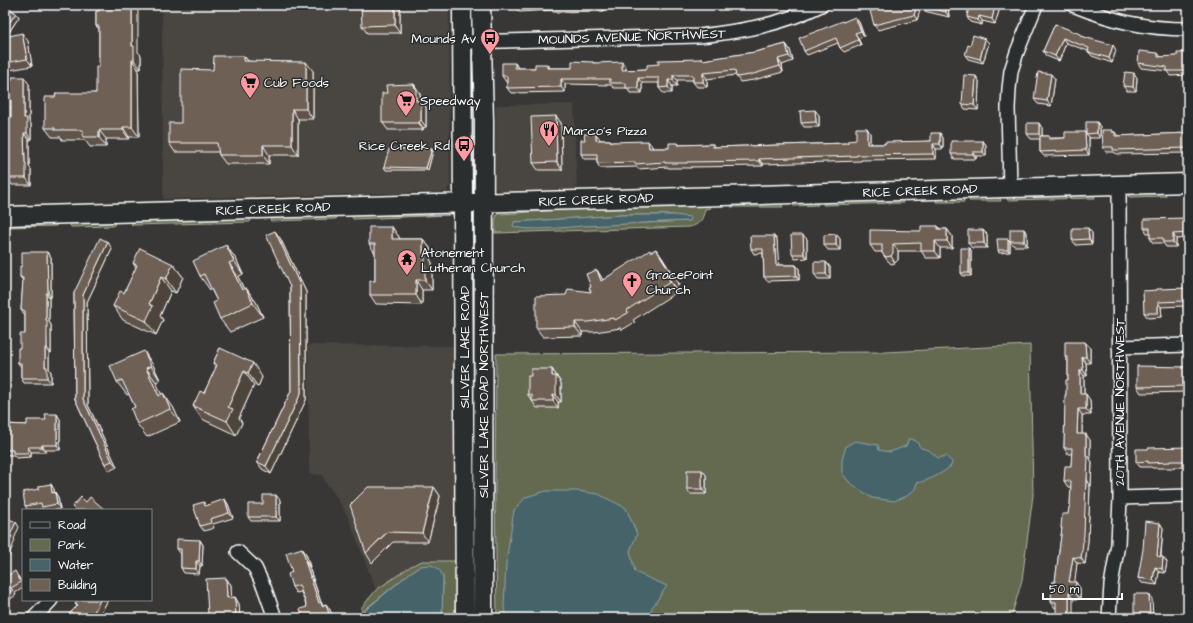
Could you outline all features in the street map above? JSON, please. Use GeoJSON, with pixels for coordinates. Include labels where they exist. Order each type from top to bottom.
{"type":"FeatureCollection","features":[{"type":"Feature","properties":{"kind":"main road","name":"SILVER LAKE ROAD"},"geometry":{"type":"LineString","coordinates":[[462,5],[465,618]]}},
{"type":"Feature","properties":{"kind":"main road","name":"SILVER LAKE ROAD NORTHWEST"},"geometry":{"type":"LineString","coordinates":[[481,5],[484,122],[483,618]]}},
{"type":"Feature","properties":{"kind":"main road","name":"RICE CREEK ROAD"},"geometry":{"type":"LineString","coordinates":[[5,216],[1188,183]]}},
{"type":"Feature","properties":{"kind":"street"},"geometry":{"type":"LineString","coordinates":[[1010,188],[1008,89],[1011,71],[1017,52],[1036,5]]}},
{"type":"Feature","properties":{"kind":"street"},"geometry":{"type":"LineString","coordinates":[[1073,5],[1138,26],[1166,29],[1188,29]]}},
{"type":"Feature","properties":{"kind":"street","name":"MOUNDS AVENUE NORTHWEST"},"geometry":{"type":"LineString","coordinates":[[462,42],[699,36],[752,29],[781,22],[813,7]]}},
{"type":"Feature","properties":{"kind":"street","name":"20TH AVENUE NORTHWEST"},"geometry":{"type":"LineString","coordinates":[[1109,618],[1118,544],[1120,498],[1119,185]]}},
{"type":"Feature","properties":{"kind":"street"},"geometry":{"type":"LineString","coordinates":[[1119,347],[1188,345]]}},
{"type":"Feature","properties":{"kind":"street"},"geometry":{"type":"LineString","coordinates":[[1120,498],[1188,496]]}},
{"type":"Feature","properties":{"kind":"street"},"geometry":{"type":"LineString","coordinates":[[238,552],[255,568],[264,587],[275,618]]}},
{"type":"Feature","properties":{"kind":"street"},"geometry":{"type":"LineString","coordinates":[[34,618],[50,601]]}},
{"type":"Feature","properties":{"kind":"shaded area"},"geometry":{"type":"Polygon","coordinates":[[[162,5],[449,5],[451,186],[447,189],[448,192],[163,199],[162,5]]]}},
{"type":"Feature","properties":{"kind":"shaded area"},"geometry":{"type":"Polygon","coordinates":[[[574,104],[577,191],[500,191],[495,188],[496,105],[574,104]]]}},
{"type":"Feature","properties":{"kind":"shaded area"},"geometry":{"type":"Polygon","coordinates":[[[308,345],[457,346],[458,561],[411,566],[376,590],[348,517],[322,475],[309,474],[308,345]]]}},
{"type":"Feature","properties":{"kind":"green space"},"geometry":{"type":"Polygon","coordinates":[[[1164,191],[1166,196],[1128,196],[1132,193],[1164,191]]]}},
{"type":"Feature","properties":{"kind":"green space"},"geometry":{"type":"Polygon","coordinates":[[[1093,193],[1095,198],[1007,200],[1008,196],[1093,193]]]}},
{"type":"Feature","properties":{"kind":"green space"},"geometry":{"type":"Polygon","coordinates":[[[999,196],[1001,201],[969,201],[971,197],[999,196]]]}},
{"type":"Feature","properties":{"kind":"green space"},"geometry":{"type":"Polygon","coordinates":[[[963,197],[964,202],[936,202],[937,198],[963,197]]]}},
{"type":"Feature","properties":{"kind":"green space"},"geometry":{"type":"Polygon","coordinates":[[[901,199],[903,203],[823,205],[825,201],[901,199]]]}},
{"type":"Feature","properties":{"kind":"green space"},"geometry":{"type":"Polygon","coordinates":[[[816,201],[818,205],[793,206],[794,202],[816,201]]]}},
{"type":"Feature","properties":{"kind":"green space"},"geometry":{"type":"Polygon","coordinates":[[[780,202],[783,207],[731,207],[733,205],[780,202]]]}},
{"type":"Feature","properties":{"kind":"green space"},"geometry":{"type":"Polygon","coordinates":[[[706,204],[711,208],[705,209],[700,221],[696,225],[689,227],[495,233],[495,219],[497,214],[589,208],[706,204]],[[622,215],[514,222],[516,227],[524,228],[688,221],[674,215],[622,215]]]}},
{"type":"Feature","properties":{"kind":"green space"},"geometry":{"type":"Polygon","coordinates":[[[355,214],[402,216],[449,215],[353,219],[352,217],[355,214]]]}},
{"type":"Feature","properties":{"kind":"green space"},"geometry":{"type":"Polygon","coordinates":[[[335,216],[337,218],[335,219],[270,220],[272,217],[335,216]]]}},
{"type":"Feature","properties":{"kind":"green space"},"geometry":{"type":"Polygon","coordinates":[[[248,218],[251,220],[250,222],[131,224],[135,221],[248,218]]]}},
{"type":"Feature","properties":{"kind":"green space"},"geometry":{"type":"Polygon","coordinates":[[[111,221],[115,224],[113,226],[71,227],[70,225],[74,222],[111,221]]]}},
{"type":"Feature","properties":{"kind":"green space"},"geometry":{"type":"Polygon","coordinates":[[[8,224],[58,224],[56,226],[7,227],[8,224]]]}},
{"type":"Feature","properties":{"kind":"green space"},"geometry":{"type":"Polygon","coordinates":[[[1030,345],[1033,495],[1022,580],[1011,618],[497,618],[495,493],[496,354],[885,352],[1030,345]]]}},
{"type":"Feature","properties":{"kind":"green space"},"geometry":{"type":"Polygon","coordinates":[[[422,561],[458,561],[458,618],[442,618],[443,577],[421,566],[411,572],[362,612],[361,608],[376,590],[411,566],[422,561]]]}},
{"type":"Feature","properties":{"kind":"water"},"geometry":{"type":"Polygon","coordinates":[[[622,215],[674,215],[691,218],[690,221],[547,229],[527,229],[513,226],[514,222],[622,215]]]}},
{"type":"Feature","properties":{"kind":"water"},"geometry":{"type":"Polygon","coordinates":[[[909,438],[916,441],[921,448],[929,450],[938,458],[946,456],[952,462],[951,466],[939,475],[917,483],[915,489],[907,496],[894,501],[872,498],[849,482],[842,473],[842,460],[846,446],[855,441],[878,445],[879,450],[890,452],[906,446],[909,438]]]}},
{"type":"Feature","properties":{"kind":"water"},"geometry":{"type":"Polygon","coordinates":[[[546,491],[577,491],[598,494],[626,508],[637,534],[630,551],[635,572],[667,586],[651,609],[653,618],[508,618],[504,608],[506,563],[514,510],[526,497],[546,491]]]}},
{"type":"Feature","properties":{"kind":"water"},"geometry":{"type":"Polygon","coordinates":[[[430,565],[438,569],[443,577],[442,618],[356,618],[411,572],[421,566],[430,565]]]}},
{"type":"Feature","properties":{"kind":"building"},"geometry":{"type":"Polygon","coordinates":[[[99,5],[132,5],[132,46],[134,46],[134,60],[132,60],[132,127],[123,127],[123,130],[99,130],[99,137],[83,137],[83,130],[55,130],[55,128],[45,128],[45,97],[55,97],[56,93],[96,93],[96,67],[99,67],[99,26],[96,26],[96,11],[99,11],[99,5]]]}},
{"type":"Feature","properties":{"kind":"building"},"geometry":{"type":"Polygon","coordinates":[[[361,5],[395,5],[395,25],[362,26],[361,5]]]}},
{"type":"Feature","properties":{"kind":"building"},"geometry":{"type":"Polygon","coordinates":[[[515,5],[601,5],[601,6],[515,7],[515,5]]]}},
{"type":"Feature","properties":{"kind":"building"},"geometry":{"type":"Polygon","coordinates":[[[892,5],[917,5],[914,15],[874,25],[870,11],[892,5]]]}},
{"type":"Feature","properties":{"kind":"building"},"geometry":{"type":"Polygon","coordinates":[[[917,5],[945,5],[946,12],[917,5]]]}},
{"type":"Feature","properties":{"kind":"building"},"geometry":{"type":"Polygon","coordinates":[[[969,5],[995,6],[992,19],[979,16],[978,20],[967,17],[969,5]]]}},
{"type":"Feature","properties":{"kind":"building"},"geometry":{"type":"Polygon","coordinates":[[[5,6],[16,13],[5,29],[5,6]]]}},
{"type":"Feature","properties":{"kind":"building"},"geometry":{"type":"Polygon","coordinates":[[[855,17],[861,31],[855,33],[858,40],[840,48],[836,38],[804,51],[799,38],[855,17]]]}},
{"type":"Feature","properties":{"kind":"building"},"geometry":{"type":"Polygon","coordinates":[[[1055,24],[1080,34],[1080,36],[1113,45],[1109,58],[1088,52],[1089,48],[1063,38],[1055,56],[1043,51],[1055,24]]]}},
{"type":"Feature","properties":{"kind":"building"},"geometry":{"type":"Polygon","coordinates":[[[22,33],[27,59],[5,63],[5,37],[22,33]]]}},
{"type":"Feature","properties":{"kind":"building"},"geometry":{"type":"Polygon","coordinates":[[[973,35],[985,39],[980,59],[965,55],[968,45],[970,46],[973,35]]]}},
{"type":"Feature","properties":{"kind":"building"},"geometry":{"type":"Polygon","coordinates":[[[786,44],[789,56],[778,59],[780,66],[750,75],[736,77],[735,70],[703,73],[703,82],[693,82],[693,75],[673,75],[673,80],[668,80],[668,87],[659,88],[659,78],[638,78],[638,88],[626,88],[626,83],[610,83],[610,79],[561,79],[561,87],[507,88],[507,76],[502,76],[502,63],[515,63],[515,68],[535,68],[535,64],[547,64],[547,68],[572,68],[572,61],[593,63],[622,62],[622,70],[647,69],[647,65],[659,64],[658,60],[702,60],[755,52],[786,44]]]}},
{"type":"Feature","properties":{"kind":"building"},"geometry":{"type":"Polygon","coordinates":[[[1139,51],[1158,53],[1158,57],[1177,56],[1177,53],[1188,52],[1188,71],[1167,71],[1167,67],[1138,63],[1139,51]]]}},
{"type":"Feature","properties":{"kind":"building","name":"Cub Foods"},"geometry":{"type":"Polygon","coordinates":[[[214,56],[244,56],[244,61],[306,62],[306,109],[292,109],[292,145],[263,145],[263,155],[219,155],[217,143],[169,143],[169,123],[181,123],[181,69],[213,70],[214,56]]]}},
{"type":"Feature","properties":{"kind":"building"},"geometry":{"type":"Polygon","coordinates":[[[1038,72],[1051,74],[1047,101],[1034,99],[1038,72]]]}},
{"type":"Feature","properties":{"kind":"building"},"geometry":{"type":"Polygon","coordinates":[[[1125,72],[1134,73],[1133,87],[1123,86],[1125,72]]]}},
{"type":"Feature","properties":{"kind":"building"},"geometry":{"type":"Polygon","coordinates":[[[964,75],[976,76],[974,105],[962,104],[964,75]]]}},
{"type":"Feature","properties":{"kind":"building"},"geometry":{"type":"Polygon","coordinates":[[[12,77],[24,77],[24,118],[27,118],[27,133],[24,133],[26,178],[8,178],[8,173],[5,173],[5,123],[8,123],[8,118],[11,118],[11,100],[5,100],[5,80],[12,80],[12,77]]]}},
{"type":"Feature","properties":{"kind":"building"},"geometry":{"type":"Polygon","coordinates":[[[414,84],[414,87],[416,87],[416,101],[421,101],[421,120],[419,123],[383,123],[382,93],[387,93],[386,85],[414,84]]]}},
{"type":"Feature","properties":{"kind":"building"},"geometry":{"type":"Polygon","coordinates":[[[815,110],[816,122],[801,123],[800,111],[815,110]]]}},
{"type":"Feature","properties":{"kind":"building","name":"Marco's Pizza"},"geometry":{"type":"Polygon","coordinates":[[[556,116],[557,162],[533,163],[531,117],[556,116]]]}},
{"type":"Feature","properties":{"kind":"building"},"geometry":{"type":"Polygon","coordinates":[[[1086,122],[1097,122],[1097,133],[1086,134],[1086,122]]]}},
{"type":"Feature","properties":{"kind":"building"},"geometry":{"type":"Polygon","coordinates":[[[1027,123],[1039,123],[1039,134],[1027,134],[1027,123]]]}},
{"type":"Feature","properties":{"kind":"building"},"geometry":{"type":"Polygon","coordinates":[[[856,128],[867,128],[867,144],[931,141],[931,133],[940,133],[940,144],[933,144],[933,154],[857,155],[759,159],[759,161],[687,163],[665,162],[635,164],[635,162],[597,163],[597,154],[581,154],[581,140],[585,140],[584,134],[596,134],[596,140],[610,140],[611,142],[648,141],[649,148],[669,148],[669,143],[678,143],[678,145],[713,144],[713,147],[848,143],[847,141],[856,140],[856,128]]]}},
{"type":"Feature","properties":{"kind":"building"},"geometry":{"type":"Polygon","coordinates":[[[1102,130],[1112,130],[1112,132],[1115,132],[1115,136],[1188,133],[1188,148],[1113,150],[1113,147],[1103,147],[1102,130]]]}},
{"type":"Feature","properties":{"kind":"building"},"geometry":{"type":"Polygon","coordinates":[[[1065,132],[1085,132],[1086,150],[1040,152],[1040,136],[1049,136],[1049,139],[1065,138],[1065,132]]]}},
{"type":"Feature","properties":{"kind":"building"},"geometry":{"type":"Polygon","coordinates":[[[951,141],[983,141],[983,152],[973,152],[973,154],[951,154],[951,141]]]}},
{"type":"Feature","properties":{"kind":"building"},"geometry":{"type":"Polygon","coordinates":[[[389,149],[432,149],[426,168],[384,167],[389,149]]]}},
{"type":"Feature","properties":{"kind":"building"},"geometry":{"type":"Polygon","coordinates":[[[1188,218],[1188,233],[1173,234],[1173,242],[1163,242],[1163,238],[1150,238],[1150,228],[1144,228],[1144,219],[1188,218]]]}},
{"type":"Feature","properties":{"kind":"building"},"geometry":{"type":"Polygon","coordinates":[[[921,226],[938,226],[938,229],[947,229],[947,241],[935,241],[935,251],[921,251],[921,243],[893,244],[893,253],[891,256],[886,257],[882,253],[882,245],[870,245],[870,230],[921,231],[921,226]]]}},
{"type":"Feature","properties":{"kind":"building","name":"Atonement Lutheran Church"},"geometry":{"type":"Polygon","coordinates":[[[369,227],[392,227],[392,239],[423,239],[423,254],[425,254],[425,280],[416,280],[416,295],[370,295],[370,281],[375,281],[375,244],[369,244],[369,227]]]}},
{"type":"Feature","properties":{"kind":"building"},"geometry":{"type":"Polygon","coordinates":[[[1072,228],[1088,228],[1089,239],[1072,240],[1072,228]]]}},
{"type":"Feature","properties":{"kind":"building"},"geometry":{"type":"Polygon","coordinates":[[[1010,229],[1024,229],[1024,241],[1010,241],[1010,229]]]}},
{"type":"Feature","properties":{"kind":"building"},"geometry":{"type":"Polygon","coordinates":[[[968,230],[983,230],[984,243],[968,243],[968,230]]]}},
{"type":"Feature","properties":{"kind":"building"},"geometry":{"type":"Polygon","coordinates":[[[275,231],[300,285],[301,393],[266,466],[257,462],[291,391],[290,287],[266,235],[275,231]]]}},
{"type":"Feature","properties":{"kind":"building"},"geometry":{"type":"Polygon","coordinates":[[[836,234],[836,245],[824,245],[824,235],[836,234]]]}},
{"type":"Feature","properties":{"kind":"building"},"geometry":{"type":"Polygon","coordinates":[[[791,235],[803,235],[804,254],[792,254],[791,235]]]}},
{"type":"Feature","properties":{"kind":"building"},"geometry":{"type":"Polygon","coordinates":[[[750,236],[774,236],[776,265],[796,265],[796,276],[764,277],[763,249],[751,249],[750,236]]]}},
{"type":"Feature","properties":{"kind":"building"},"geometry":{"type":"Polygon","coordinates":[[[100,238],[108,242],[83,295],[83,399],[112,461],[105,464],[75,399],[74,293],[100,238]]]}},
{"type":"Feature","properties":{"kind":"building"},"geometry":{"type":"Polygon","coordinates":[[[997,239],[1008,239],[1008,250],[998,250],[997,239]]]}},
{"type":"Feature","properties":{"kind":"building"},"geometry":{"type":"Polygon","coordinates":[[[226,245],[234,261],[229,263],[242,290],[246,288],[253,303],[220,319],[213,303],[217,301],[204,274],[200,276],[193,261],[226,245]]]}},
{"type":"Feature","properties":{"kind":"building"},"geometry":{"type":"Polygon","coordinates":[[[140,248],[173,264],[166,279],[161,277],[149,304],[153,306],[146,321],[113,306],[120,291],[124,293],[137,265],[133,263],[140,248]]]}},
{"type":"Feature","properties":{"kind":"building"},"geometry":{"type":"Polygon","coordinates":[[[961,248],[969,248],[969,273],[961,273],[961,248]]]}},
{"type":"Feature","properties":{"kind":"building","name":"GracePoint Church"},"geometry":{"type":"Polygon","coordinates":[[[656,249],[673,276],[668,278],[670,282],[627,310],[628,313],[615,320],[614,318],[588,322],[575,322],[575,327],[536,328],[536,296],[566,295],[568,289],[591,292],[589,288],[591,287],[586,274],[597,270],[601,281],[650,250],[651,252],[656,249]]]}},
{"type":"Feature","properties":{"kind":"building"},"geometry":{"type":"Polygon","coordinates":[[[22,252],[47,252],[48,293],[46,293],[47,348],[45,348],[45,367],[47,367],[47,378],[21,378],[21,363],[18,363],[20,334],[25,334],[25,311],[21,310],[23,278],[20,277],[20,266],[22,266],[22,252]]]}},
{"type":"Feature","properties":{"kind":"building"},"geometry":{"type":"Polygon","coordinates":[[[814,262],[826,262],[826,274],[814,274],[814,262]]]}},
{"type":"Feature","properties":{"kind":"building"},"geometry":{"type":"Polygon","coordinates":[[[1188,288],[1188,311],[1184,311],[1184,301],[1158,302],[1158,313],[1144,313],[1143,291],[1188,288]]]}},
{"type":"Feature","properties":{"kind":"building"},"geometry":{"type":"Polygon","coordinates":[[[1065,342],[1085,342],[1086,357],[1082,357],[1083,370],[1080,370],[1080,394],[1086,394],[1086,409],[1078,409],[1077,434],[1086,434],[1086,456],[1088,456],[1084,535],[1081,558],[1073,557],[1069,582],[1076,582],[1075,593],[1069,593],[1069,618],[1056,618],[1056,602],[1051,602],[1052,582],[1055,582],[1062,528],[1062,514],[1068,514],[1070,507],[1071,481],[1064,481],[1065,466],[1071,466],[1072,448],[1064,448],[1065,395],[1066,380],[1068,380],[1068,357],[1065,357],[1065,342]]]}},
{"type":"Feature","properties":{"kind":"building"},"geometry":{"type":"Polygon","coordinates":[[[220,348],[253,363],[248,373],[244,371],[228,407],[233,409],[227,421],[193,406],[200,391],[204,393],[217,365],[213,363],[220,348]]]}},
{"type":"Feature","properties":{"kind":"building"},"geometry":{"type":"Polygon","coordinates":[[[144,351],[151,366],[146,368],[159,396],[163,393],[170,409],[137,424],[131,409],[135,407],[122,380],[117,382],[110,366],[144,351]]]}},
{"type":"Feature","properties":{"kind":"building"},"geometry":{"type":"Polygon","coordinates":[[[1137,366],[1188,367],[1188,386],[1137,387],[1137,366]]]}},
{"type":"Feature","properties":{"kind":"building"},"geometry":{"type":"Polygon","coordinates":[[[531,369],[552,369],[552,376],[556,376],[556,395],[553,395],[553,401],[532,401],[532,395],[528,395],[528,376],[531,376],[531,369]]]}},
{"type":"Feature","properties":{"kind":"building"},"geometry":{"type":"Polygon","coordinates":[[[45,414],[57,414],[57,445],[28,447],[28,453],[13,453],[13,450],[5,450],[5,424],[27,425],[27,420],[46,420],[45,414]]]}},
{"type":"Feature","properties":{"kind":"building"},"geometry":{"type":"Polygon","coordinates":[[[1188,447],[1188,461],[1148,463],[1148,461],[1136,462],[1136,449],[1188,447]]]}},
{"type":"Feature","properties":{"kind":"building"},"geometry":{"type":"Polygon","coordinates":[[[687,470],[702,470],[702,489],[687,489],[687,470]]]}},
{"type":"Feature","properties":{"kind":"building"},"geometry":{"type":"Polygon","coordinates":[[[51,484],[52,493],[55,492],[57,504],[42,507],[41,503],[25,506],[23,492],[39,489],[39,486],[51,484]]]}},
{"type":"Feature","properties":{"kind":"building"},"geometry":{"type":"Polygon","coordinates":[[[368,487],[434,487],[422,533],[387,532],[366,553],[350,505],[368,487]]]}},
{"type":"Feature","properties":{"kind":"building"},"geometry":{"type":"Polygon","coordinates":[[[263,495],[276,495],[276,517],[248,517],[248,504],[263,504],[263,495]]]}},
{"type":"Feature","properties":{"kind":"building"},"geometry":{"type":"Polygon","coordinates":[[[81,497],[86,502],[90,497],[104,509],[75,509],[72,507],[81,497]]]}},
{"type":"Feature","properties":{"kind":"building"},"geometry":{"type":"Polygon","coordinates":[[[225,499],[229,513],[210,519],[211,523],[200,526],[193,505],[204,502],[205,506],[225,499]]]}},
{"type":"Feature","properties":{"kind":"building"},"geometry":{"type":"Polygon","coordinates":[[[5,517],[16,522],[10,535],[12,536],[5,551],[5,517]]]}},
{"type":"Feature","properties":{"kind":"building"},"geometry":{"type":"Polygon","coordinates":[[[1145,521],[1160,523],[1157,556],[1163,557],[1162,569],[1155,567],[1153,580],[1138,578],[1143,549],[1145,521]]]}},
{"type":"Feature","properties":{"kind":"building"},"geometry":{"type":"Polygon","coordinates":[[[177,539],[200,540],[199,561],[196,561],[196,569],[181,568],[181,549],[177,549],[177,539]]]}},
{"type":"Feature","properties":{"kind":"building"},"geometry":{"type":"Polygon","coordinates":[[[302,548],[319,603],[321,602],[322,606],[326,604],[329,614],[326,615],[327,618],[303,618],[300,609],[307,607],[299,585],[292,587],[288,574],[292,572],[286,553],[302,548]]]}},
{"type":"Feature","properties":{"kind":"building"},"geometry":{"type":"Polygon","coordinates":[[[15,571],[21,582],[11,588],[13,590],[5,596],[5,577],[15,571]]]}},
{"type":"Feature","properties":{"kind":"building"},"geometry":{"type":"Polygon","coordinates":[[[226,578],[227,598],[235,597],[236,618],[215,618],[215,615],[208,615],[206,579],[226,578]]]}},
{"type":"Feature","properties":{"kind":"building"},"geometry":{"type":"Polygon","coordinates":[[[1134,594],[1149,594],[1150,618],[1134,618],[1134,594]]]}},
{"type":"Feature","properties":{"kind":"building"},"geometry":{"type":"Polygon","coordinates":[[[77,601],[100,601],[93,614],[91,613],[87,618],[65,618],[78,605],[75,604],[77,601]]]}},
{"type":"Feature","properties":{"kind":"place","name":"Mounds Av"},"geometry":{"type":"Point","coordinates":[490,55]}},
{"type":"Feature","properties":{"kind":"place","name":"Cub Foods"},"geometry":{"type":"Point","coordinates":[250,99]}},
{"type":"Feature","properties":{"kind":"place","name":"Speedway"},"geometry":{"type":"Point","coordinates":[406,117]}},
{"type":"Feature","properties":{"kind":"place","name":"Marco's Pizza"},"geometry":{"type":"Point","coordinates":[549,147]}},
{"type":"Feature","properties":{"kind":"place","name":"Rice Creek Rd"},"geometry":{"type":"Point","coordinates":[464,162]}},
{"type":"Feature","properties":{"kind":"place","name":"Atonement Lutheran Church"},"geometry":{"type":"Point","coordinates":[407,276]}},
{"type":"Feature","properties":{"kind":"place","name":"GracePoint Church"},"geometry":{"type":"Point","coordinates":[632,298]}}]}
